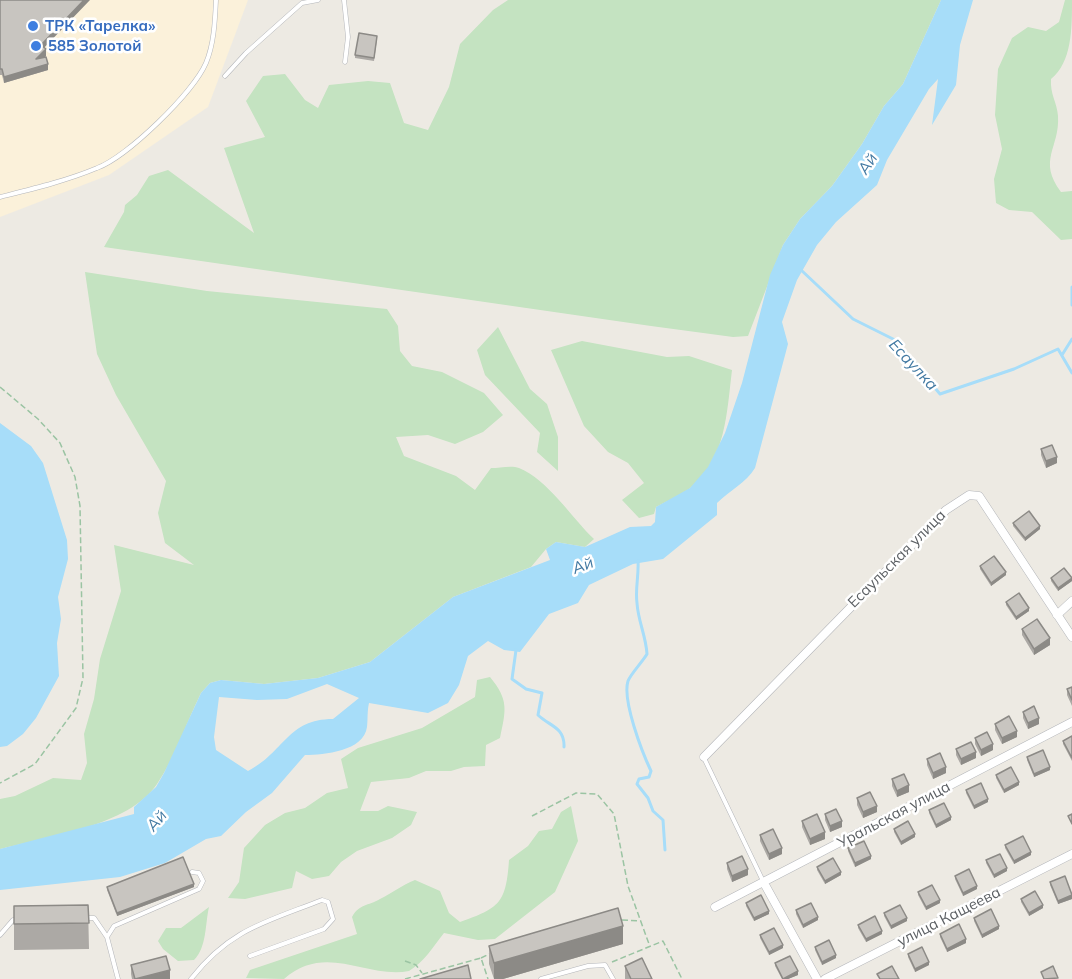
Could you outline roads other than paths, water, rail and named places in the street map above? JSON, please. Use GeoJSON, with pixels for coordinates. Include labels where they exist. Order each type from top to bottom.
{"type":"FeatureCollection","features":[{"type":"Feature","properties":{"kind":"street","name":"Есаульская улица"},"geometry":{"type":"LineString","coordinates":[[704,757],[939,517],[969,495],[979,496],[1072,637]]}},
{"type":"Feature","properties":{"kind":"street"},"geometry":{"type":"LineString","coordinates":[[1057,615],[1072,601]]}},
{"type":"Feature","properties":{"kind":"street","name":"Уральская улица"},"geometry":{"type":"LineString","coordinates":[[715,907],[1072,722]]}},
{"type":"Feature","properties":{"kind":"street","name":"улица Кащеева"},"geometry":{"type":"LineString","coordinates":[[825,979],[1072,854]]}},
{"type":"Feature","properties":{"kind":"street"},"geometry":{"type":"LineString","coordinates":[[764,883],[817,979]]}},
{"type":"Feature","properties":{"kind":"lane"},"geometry":{"type":"LineString","coordinates":[[0,197],[100,167],[155,126],[181,99],[205,64],[214,32],[216,0]]}},
{"type":"Feature","properties":{"kind":"lane"},"geometry":{"type":"LineString","coordinates":[[225,76],[246,52],[302,3],[318,0]]}},
{"type":"Feature","properties":{"kind":"lane"},"geometry":{"type":"LineString","coordinates":[[344,0],[348,37],[345,62]]}},
{"type":"Feature","properties":{"kind":"lane"},"geometry":{"type":"LineString","coordinates":[[704,757],[764,883]]}},
{"type":"Feature","properties":{"kind":"lane"},"geometry":{"type":"LineString","coordinates":[[107,937],[114,926],[199,889],[203,881],[199,873],[192,872]]}},
{"type":"Feature","properties":{"kind":"lane"},"geometry":{"type":"LineString","coordinates":[[191,979],[210,955],[246,930],[322,900],[328,902],[333,919],[324,929],[250,956]]}},
{"type":"Feature","properties":{"kind":"lane"},"geometry":{"type":"LineString","coordinates":[[82,918],[94,918],[107,937],[118,979]]}},
{"type":"Feature","properties":{"kind":"lane"},"geometry":{"type":"LineString","coordinates":[[0,935],[13,920],[25,920]]}},
{"type":"Feature","properties":{"kind":"lane"},"geometry":{"type":"LineString","coordinates":[[541,979],[588,966],[605,965],[613,979]]}},
{"type":"Feature","properties":{"kind":"water","name":"Ай"},"geometry":{"type":"Polygon","coordinates":[[[941,0],[973,0],[960,45],[956,85],[932,125],[938,79],[929,89],[887,160],[877,185],[836,222],[817,245],[797,280],[782,322],[788,344],[755,468],[747,478],[717,503],[717,515],[663,559],[633,564],[589,585],[578,603],[549,614],[520,652],[504,650],[488,641],[468,656],[459,685],[448,703],[428,713],[369,703],[367,727],[359,742],[342,750],[305,755],[272,793],[246,812],[221,836],[206,839],[165,863],[120,877],[0,890],[0,849],[134,814],[134,807],[156,787],[201,693],[210,683],[221,680],[264,684],[318,678],[370,662],[453,597],[550,560],[546,549],[556,542],[585,547],[630,527],[651,526],[655,522],[656,507],[690,488],[708,467],[725,433],[742,383],[770,275],[783,245],[800,219],[832,186],[862,144],[884,106],[903,84],[941,0]],[[327,684],[287,699],[257,700],[219,697],[214,737],[216,750],[248,771],[270,755],[296,730],[318,720],[333,719],[359,698],[327,684]]]}},
{"type":"Feature","properties":{"kind":"water"},"geometry":{"type":"Polygon","coordinates":[[[0,423],[31,446],[43,463],[67,540],[68,559],[58,597],[61,619],[57,643],[59,676],[36,718],[23,734],[7,746],[0,747],[0,423]]]}},
{"type":"Feature","properties":{"kind":"waterway","name":"Есаулка"},"geometry":{"type":"LineString","coordinates":[[800,269],[853,319],[895,340],[940,394],[1014,369],[1058,349],[1072,373]]}},
{"type":"Feature","properties":{"kind":"waterway"},"geometry":{"type":"LineString","coordinates":[[1072,287],[1072,305]]}},
{"type":"Feature","properties":{"kind":"waterway"},"geometry":{"type":"LineString","coordinates":[[1062,355],[1072,339]]}},
{"type":"Feature","properties":{"kind":"waterway"},"geometry":{"type":"LineString","coordinates":[[638,561],[637,603],[647,654],[631,675],[627,690],[630,713],[651,771],[649,777],[639,779],[637,784],[648,798],[653,811],[663,820],[665,850]]}},
{"type":"Feature","properties":{"kind":"waterway"},"geometry":{"type":"LineString","coordinates":[[516,650],[512,679],[526,689],[542,693],[538,715],[559,731],[564,740],[564,747]]}},
{"type":"Feature","properties":{"kind":"place","name":"ТРК «Тарелка»"},"geometry":{"type":"Point","coordinates":[33,26]}},
{"type":"Feature","properties":{"kind":"place","name":"585 Золотой"},"geometry":{"type":"Point","coordinates":[36,46]}}]}
